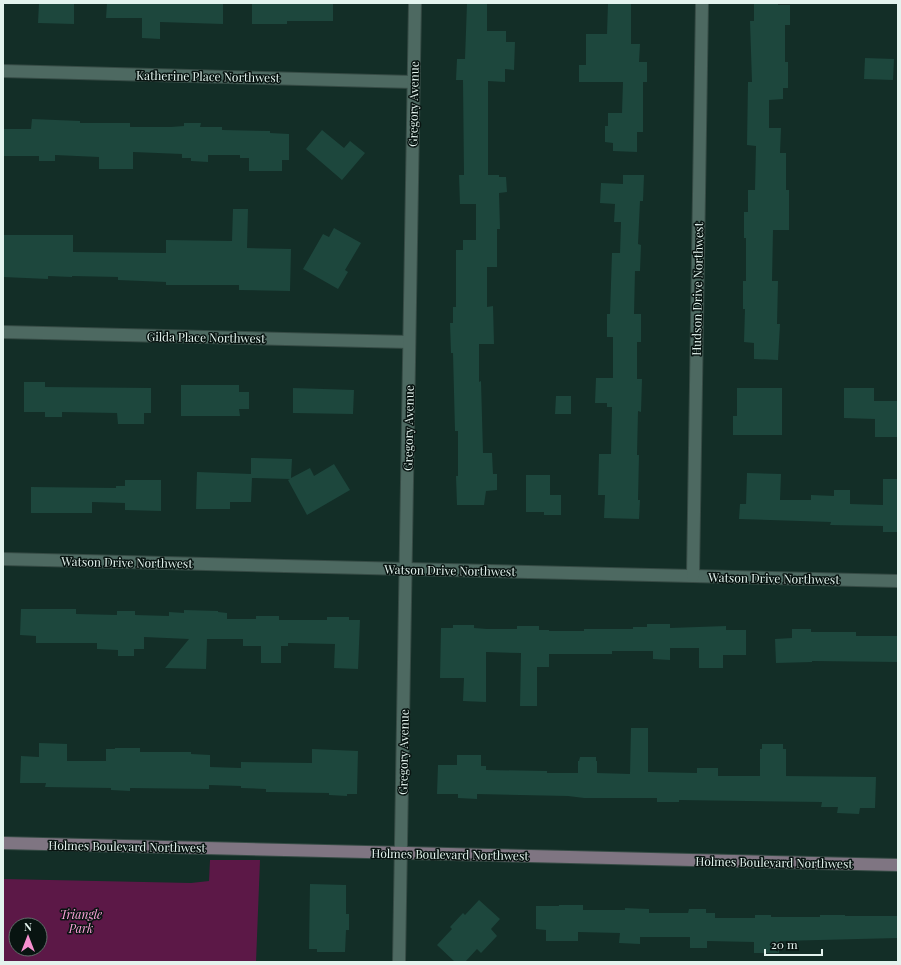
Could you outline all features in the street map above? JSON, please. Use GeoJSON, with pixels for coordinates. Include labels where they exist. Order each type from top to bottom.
{"type":"FeatureCollection","features":[{"type":"Feature","properties":{"kind":"street","name":"Gregory Avenue"},"geometry":{"type":"LineString","coordinates":[[399,962],[415,3]]}},
{"type":"Feature","properties":{"kind":"street","name":"Hudson Drive Northwest"},"geometry":{"type":"LineString","coordinates":[[693,576],[702,3]]}},
{"type":"Feature","properties":{"kind":"street","name":"Katherine Place Northwest"},"geometry":{"type":"LineString","coordinates":[[3,71],[413,82]]}},
{"type":"Feature","properties":{"kind":"street","name":"Gilda Place Northwest"},"geometry":{"type":"LineString","coordinates":[[3,332],[409,342]]}},
{"type":"Feature","properties":{"kind":"street","name":"Watson Drive Northwest"},"geometry":{"type":"LineString","coordinates":[[3,559],[898,580]]}},
{"type":"Feature","properties":{"kind":"street","name":"Holmes Boulevard Northwest"},"geometry":{"type":"LineString","coordinates":[[3,843],[898,865]]}},
{"type":"Feature","properties":{"kind":"green space","name":"Triangle Park"},"geometry":{"type":"Polygon","coordinates":[[[210,860],[260,860],[256,962],[3,962],[3,879],[191,883],[209,881],[210,860]]]}},
{"type":"Feature","properties":{"kind":"building"},"geometry":{"type":"Polygon","coordinates":[[[39,3],[74,3],[74,24],[38,23],[39,3]]]}},
{"type":"Feature","properties":{"kind":"building"},"geometry":{"type":"Polygon","coordinates":[[[107,3],[223,3],[223,24],[160,22],[160,39],[142,38],[142,18],[106,18],[107,3]]]}},
{"type":"Feature","properties":{"kind":"building"},"geometry":{"type":"Polygon","coordinates":[[[252,3],[333,3],[333,21],[287,21],[287,24],[252,24],[252,3]]]}},
{"type":"Feature","properties":{"kind":"building"},"geometry":{"type":"Polygon","coordinates":[[[467,3],[487,3],[487,31],[506,31],[506,42],[515,42],[514,70],[505,69],[505,82],[488,81],[488,175],[499,175],[499,177],[506,177],[507,192],[499,193],[500,229],[497,229],[497,267],[487,267],[487,307],[493,306],[494,344],[479,344],[479,382],[481,381],[483,453],[492,453],[493,474],[497,474],[497,490],[486,491],[484,505],[457,505],[456,476],[458,476],[458,431],[455,431],[453,353],[451,353],[450,323],[453,323],[453,307],[456,307],[456,250],[463,250],[463,240],[476,240],[476,204],[460,204],[459,175],[464,175],[463,80],[456,80],[457,59],[465,59],[467,3]]]}},
{"type":"Feature","properties":{"kind":"building"},"geometry":{"type":"Polygon","coordinates":[[[608,3],[631,3],[631,44],[640,44],[639,62],[647,62],[647,82],[643,82],[643,132],[637,132],[637,152],[613,151],[613,143],[605,142],[605,126],[608,126],[608,113],[622,113],[623,82],[579,82],[579,65],[586,65],[586,34],[607,34],[608,3]]]}},
{"type":"Feature","properties":{"kind":"building"},"geometry":{"type":"Polygon","coordinates":[[[754,3],[778,3],[778,5],[790,5],[790,25],[785,25],[785,62],[788,62],[788,88],[783,88],[783,99],[769,100],[769,128],[781,128],[780,153],[786,153],[786,190],[789,190],[789,230],[773,230],[772,281],[778,281],[777,324],[780,324],[778,360],[754,359],[754,343],[744,342],[745,309],[743,309],[743,281],[746,281],[746,238],[744,238],[744,212],[748,212],[748,190],[755,190],[756,146],[747,145],[748,82],[752,82],[750,21],[754,21],[754,3]]]}},
{"type":"Feature","properties":{"kind":"building"},"geometry":{"type":"Polygon","coordinates":[[[865,58],[894,59],[893,80],[864,79],[865,58]]]}},
{"type":"Feature","properties":{"kind":"building"},"geometry":{"type":"Polygon","coordinates":[[[32,119],[80,121],[80,123],[130,123],[130,127],[171,127],[184,126],[184,123],[201,123],[200,127],[222,127],[222,130],[270,131],[270,133],[289,134],[289,160],[282,160],[282,171],[249,171],[249,158],[240,158],[240,155],[208,155],[208,162],[191,161],[191,158],[182,158],[182,154],[133,152],[133,169],[99,169],[99,157],[55,155],[55,161],[39,161],[39,156],[3,156],[3,129],[31,129],[32,119]]]}},
{"type":"Feature","properties":{"kind":"building"},"geometry":{"type":"Polygon","coordinates":[[[322,130],[344,148],[350,141],[365,153],[342,180],[306,149],[322,130]]]}},
{"type":"Feature","properties":{"kind":"building"},"geometry":{"type":"Polygon","coordinates":[[[623,175],[644,175],[643,201],[640,201],[638,244],[641,245],[640,271],[635,271],[634,314],[641,314],[641,342],[637,342],[637,379],[642,379],[641,412],[638,411],[637,455],[639,455],[639,519],[604,518],[605,495],[598,495],[599,454],[611,454],[612,407],[607,407],[607,403],[595,403],[596,378],[613,378],[613,337],[607,337],[607,314],[610,314],[612,253],[620,253],[621,222],[614,222],[615,204],[600,203],[601,183],[623,184],[623,175]]]}},
{"type":"Feature","properties":{"kind":"building"},"geometry":{"type":"Polygon","coordinates":[[[233,209],[248,209],[247,248],[291,249],[290,291],[239,290],[239,285],[166,285],[166,282],[118,280],[118,277],[48,276],[48,279],[3,277],[3,235],[73,235],[73,252],[166,253],[166,240],[232,241],[233,209]]]}},
{"type":"Feature","properties":{"kind":"building"},"geometry":{"type":"Polygon","coordinates":[[[334,228],[361,243],[345,270],[348,272],[338,289],[303,269],[323,234],[329,237],[334,228]]]}},
{"type":"Feature","properties":{"kind":"building"},"geometry":{"type":"Polygon","coordinates":[[[24,382],[45,382],[45,387],[151,388],[151,413],[144,413],[144,424],[118,424],[117,413],[62,412],[62,417],[45,417],[45,412],[24,412],[24,382]]]}},
{"type":"Feature","properties":{"kind":"building"},"geometry":{"type":"Polygon","coordinates":[[[181,385],[239,385],[239,392],[249,392],[249,409],[239,409],[240,416],[181,416],[181,385]]]}},
{"type":"Feature","properties":{"kind":"building"},"geometry":{"type":"Polygon","coordinates":[[[293,388],[354,390],[353,414],[293,413],[293,388]]]}},
{"type":"Feature","properties":{"kind":"building"},"geometry":{"type":"Polygon","coordinates":[[[737,388],[782,388],[782,435],[733,435],[733,416],[737,416],[737,388]]]}},
{"type":"Feature","properties":{"kind":"building"},"geometry":{"type":"Polygon","coordinates":[[[844,388],[874,388],[874,401],[898,401],[898,437],[875,437],[875,419],[844,418],[844,388]]]}},
{"type":"Feature","properties":{"kind":"building"},"geometry":{"type":"Polygon","coordinates":[[[556,396],[571,396],[571,414],[555,414],[556,396]]]}},
{"type":"Feature","properties":{"kind":"building"},"geometry":{"type":"Polygon","coordinates":[[[251,458],[292,459],[291,478],[310,468],[314,476],[334,464],[350,490],[307,515],[288,480],[290,479],[252,478],[251,502],[230,502],[230,509],[196,509],[197,472],[251,474],[251,458]]]}},
{"type":"Feature","properties":{"kind":"building"},"geometry":{"type":"Polygon","coordinates":[[[747,473],[781,474],[780,500],[811,500],[811,495],[834,496],[834,490],[850,490],[850,504],[883,505],[883,479],[898,479],[898,532],[883,532],[883,526],[830,525],[831,522],[739,519],[740,504],[746,504],[747,473]]]}},
{"type":"Feature","properties":{"kind":"building"},"geometry":{"type":"Polygon","coordinates":[[[526,475],[550,475],[550,495],[561,495],[561,515],[544,515],[544,512],[526,512],[526,475]]]}},
{"type":"Feature","properties":{"kind":"building"},"geometry":{"type":"Polygon","coordinates":[[[125,480],[161,480],[161,511],[125,510],[125,503],[92,502],[92,513],[31,513],[31,487],[116,488],[116,486],[125,486],[125,480]]]}},
{"type":"Feature","properties":{"kind":"building"},"geometry":{"type":"Polygon","coordinates":[[[21,609],[76,609],[76,614],[117,615],[117,611],[135,611],[135,615],[169,616],[169,612],[184,613],[184,610],[218,611],[227,613],[227,619],[256,619],[256,616],[279,616],[279,620],[327,620],[327,617],[349,617],[349,620],[360,620],[358,669],[334,668],[335,644],[288,643],[288,646],[281,646],[281,663],[261,663],[261,646],[243,646],[243,639],[207,639],[206,669],[165,668],[189,639],[144,637],[144,649],[134,649],[134,656],[118,656],[118,650],[97,649],[97,643],[36,643],[36,636],[20,635],[21,609]]]}},
{"type":"Feature","properties":{"kind":"building"},"geometry":{"type":"Polygon","coordinates":[[[647,624],[670,624],[670,628],[726,626],[726,630],[746,630],[746,655],[723,655],[723,668],[699,668],[699,648],[670,648],[670,660],[653,659],[653,651],[612,651],[612,654],[549,654],[549,667],[537,667],[537,706],[520,706],[521,653],[486,652],[486,702],[463,701],[464,678],[440,678],[441,628],[453,628],[453,625],[474,625],[474,628],[487,629],[517,629],[517,626],[539,626],[539,630],[584,631],[584,629],[633,629],[633,627],[647,627],[647,624]]]}},
{"type":"Feature","properties":{"kind":"building"},"geometry":{"type":"Polygon","coordinates":[[[792,629],[811,629],[811,632],[856,632],[856,636],[898,636],[898,662],[812,661],[776,663],[775,639],[792,638],[792,629]]]}},
{"type":"Feature","properties":{"kind":"building"},"geometry":{"type":"Polygon","coordinates":[[[631,728],[648,728],[648,772],[697,773],[697,768],[718,768],[718,776],[760,776],[760,749],[762,749],[762,744],[783,744],[783,749],[786,749],[786,776],[876,777],[875,808],[860,808],[859,814],[837,813],[838,807],[821,807],[822,802],[679,800],[679,802],[657,802],[657,798],[584,798],[568,796],[477,794],[477,799],[458,798],[458,794],[437,794],[438,765],[457,765],[457,755],[481,755],[481,766],[486,766],[486,770],[547,771],[547,773],[578,773],[578,761],[580,757],[596,757],[597,773],[630,774],[631,728]]]}},
{"type":"Feature","properties":{"kind":"building"},"geometry":{"type":"Polygon","coordinates":[[[39,743],[67,744],[67,761],[106,761],[106,749],[140,748],[140,752],[191,752],[191,754],[210,755],[210,767],[241,768],[241,762],[312,763],[312,749],[358,751],[357,794],[347,794],[347,796],[329,795],[329,793],[266,792],[266,789],[241,788],[241,786],[209,785],[209,789],[130,788],[130,791],[111,790],[111,788],[45,787],[46,783],[20,783],[21,756],[39,757],[39,743]]]}},
{"type":"Feature","properties":{"kind":"building"},"geometry":{"type":"Polygon","coordinates":[[[310,884],[346,885],[346,914],[349,914],[349,930],[346,930],[345,952],[317,952],[317,949],[309,949],[310,884]]]}},
{"type":"Feature","properties":{"kind":"building"},"geometry":{"type":"Polygon","coordinates":[[[479,900],[500,919],[491,929],[497,936],[481,953],[477,949],[465,962],[455,962],[437,945],[452,929],[450,927],[463,913],[465,915],[479,900]]]}},
{"type":"Feature","properties":{"kind":"building"},"geometry":{"type":"Polygon","coordinates":[[[583,905],[583,910],[625,910],[625,908],[649,909],[649,913],[688,913],[689,909],[706,909],[706,913],[715,913],[715,918],[755,918],[755,915],[771,915],[771,917],[820,917],[820,915],[898,916],[898,938],[780,941],[779,953],[754,953],[754,942],[707,941],[707,948],[690,948],[690,937],[640,937],[640,944],[619,943],[620,933],[578,932],[578,941],[546,941],[546,930],[536,929],[536,906],[583,905]]]}}]}
